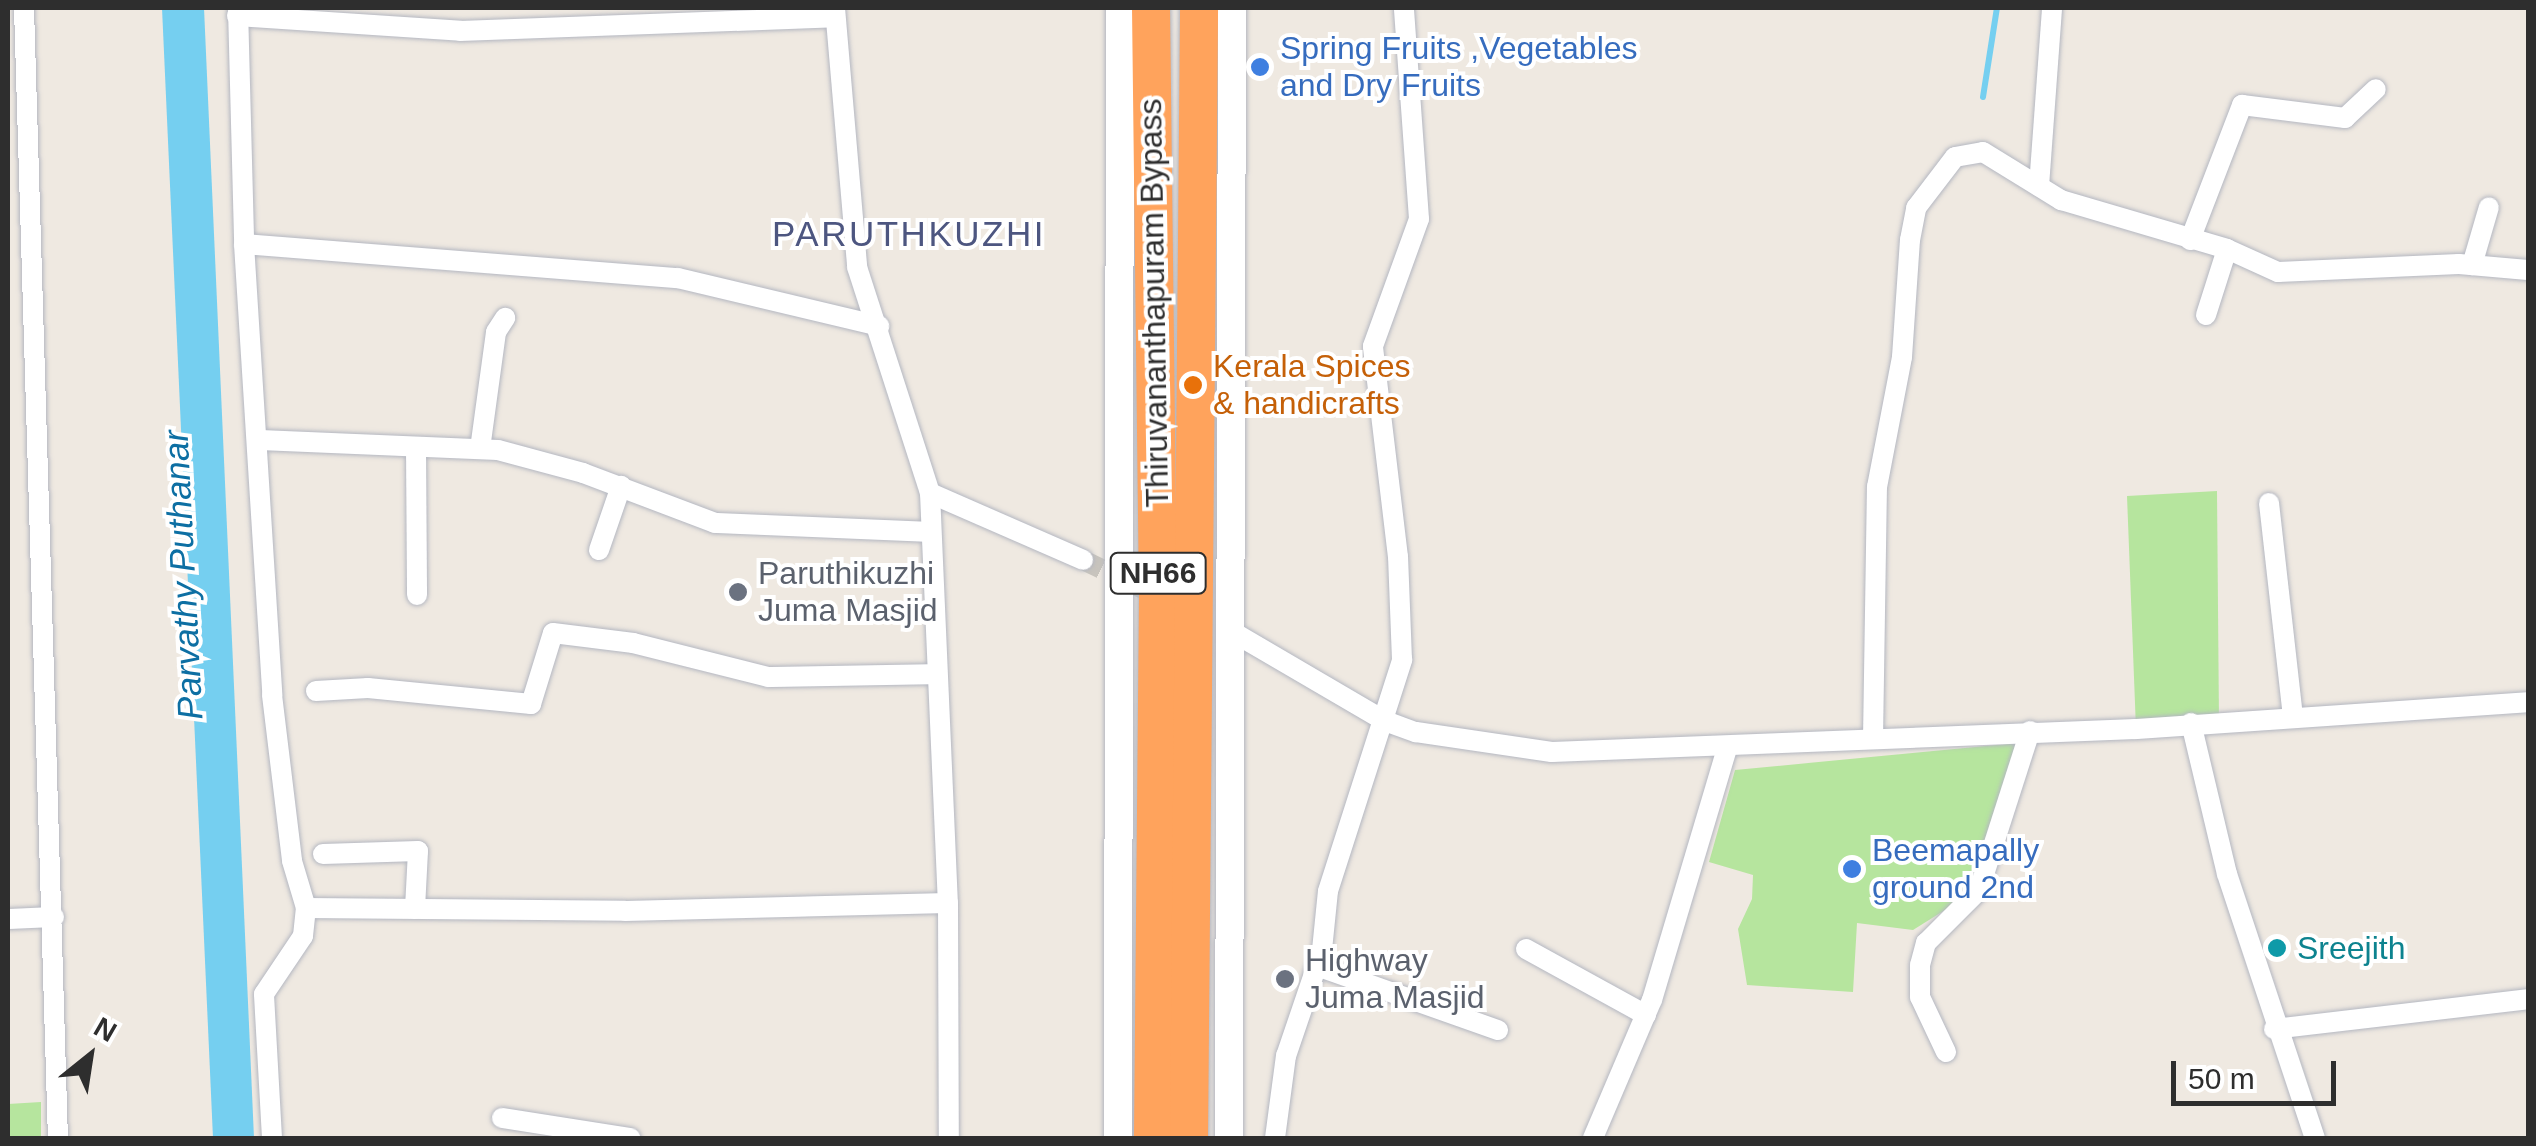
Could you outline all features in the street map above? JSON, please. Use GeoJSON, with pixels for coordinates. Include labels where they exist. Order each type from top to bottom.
{"type":"FeatureCollection","features":[{"type":"Feature","properties":{"kind":"highway","name":"Thiruvananthapuram Bypass"},"geometry":{"type":"LineString","coordinates":[[1151,8],[1158,595],[1153,1138]]}},
{"type":"Feature","properties":{"kind":"highway","name":"Thiruvananthapuram Bypass"},"geometry":{"type":"LineString","coordinates":[[1189,1138],[1199,8]]}},
{"type":"Feature","properties":{"kind":"street"},"geometry":{"type":"LineString","coordinates":[[24,8],[58,1138]]}},
{"type":"Feature","properties":{"kind":"street","name":"Thiruvananthapuram Bypass"},"geometry":{"type":"LineString","coordinates":[[1118,1138],[1120,8]]}},
{"type":"Feature","properties":{"kind":"street"},"geometry":{"type":"LineString","coordinates":[[1228,1138],[1232,8]]}},
{"type":"Feature","properties":{"kind":"street"},"geometry":{"type":"LineString","coordinates":[[1275,1138],[1286,1056],[1317,966],[1328,891],[1402,660],[1398,557],[1373,346],[1418,219],[1404,8]]}},
{"type":"Feature","properties":{"kind":"street"},"geometry":{"type":"LineString","coordinates":[[2039,186],[2052,8]]}},
{"type":"Feature","properties":{"kind":"street"},"geometry":{"type":"LineString","coordinates":[[272,1138],[264,994],[303,936],[306,908],[292,861],[272,695],[260,440],[244,244],[238,12],[314,14],[460,31],[835,12],[857,268],[880,326],[930,494],[934,674],[948,904],[947,1138]]}},
{"type":"Feature","properties":{"kind":"street"},"geometry":{"type":"LineString","coordinates":[[2190,240],[2242,106],[2344,118],[2376,90]]}},
{"type":"Feature","properties":{"kind":"street"},"geometry":{"type":"LineString","coordinates":[[1873,740],[1877,488],[1902,357],[1916,208],[1945,168],[1973,152],[1983,152],[2061,200],[2227,249],[2278,272],[2472,265],[2528,270]]}},
{"type":"Feature","properties":{"kind":"street"},"geometry":{"type":"LineString","coordinates":[[2472,265],[2489,207]]}},
{"type":"Feature","properties":{"kind":"street"},"geometry":{"type":"LineString","coordinates":[[244,244],[678,278],[880,326]]}},
{"type":"Feature","properties":{"kind":"street"},"geometry":{"type":"LineString","coordinates":[[2206,314],[2227,249]]}},
{"type":"Feature","properties":{"kind":"street"},"geometry":{"type":"LineString","coordinates":[[480,449],[496,332],[504,318]]}},
{"type":"Feature","properties":{"kind":"street"},"geometry":{"type":"LineString","coordinates":[[260,440],[480,449],[622,486],[714,523],[928,532]]}},
{"type":"Feature","properties":{"kind":"street"},"geometry":{"type":"LineString","coordinates":[[416,446],[417,595]]}},
{"type":"Feature","properties":{"kind":"street"},"geometry":{"type":"LineString","coordinates":[[599,550],[622,486]]}},
{"type":"Feature","properties":{"kind":"street"},"geometry":{"type":"LineString","coordinates":[[930,494],[1083,560]]}},
{"type":"Feature","properties":{"kind":"street"},"geometry":{"type":"LineString","coordinates":[[2269,503],[2292,716]]}},
{"type":"Feature","properties":{"kind":"street"},"geometry":{"type":"LineString","coordinates":[[1232,631],[1385,721],[1552,752],[1727,748],[2528,702]]}},
{"type":"Feature","properties":{"kind":"street"},"geometry":{"type":"LineString","coordinates":[[316,691],[368,688],[530,704],[554,633],[633,644],[768,677],[934,674]]}},
{"type":"Feature","properties":{"kind":"street"},"geometry":{"type":"LineString","coordinates":[[2191,723],[2274,1029],[2315,1138]]}},
{"type":"Feature","properties":{"kind":"street"},"geometry":{"type":"LineString","coordinates":[[1946,1052],[1917,985],[1920,966],[1926,944],[1980,890],[2030,731]]}},
{"type":"Feature","properties":{"kind":"street"},"geometry":{"type":"LineString","coordinates":[[1593,1138],[1646,1015],[1727,748]]}},
{"type":"Feature","properties":{"kind":"street"},"geometry":{"type":"LineString","coordinates":[[323,854],[418,851],[415,909]]}},
{"type":"Feature","properties":{"kind":"street"},"geometry":{"type":"LineString","coordinates":[[306,908],[948,904]]}},
{"type":"Feature","properties":{"kind":"street"},"geometry":{"type":"LineString","coordinates":[[8,919],[54,917]]}},
{"type":"Feature","properties":{"kind":"street"},"geometry":{"type":"LineString","coordinates":[[1526,949],[1646,1015]]}},
{"type":"Feature","properties":{"kind":"street"},"geometry":{"type":"LineString","coordinates":[[1317,966],[1498,1030]]}},
{"type":"Feature","properties":{"kind":"street"},"geometry":{"type":"LineString","coordinates":[[2274,1029],[2528,999]]}},
{"type":"Feature","properties":{"kind":"street"},"geometry":{"type":"LineString","coordinates":[[502,1118],[630,1138]]}},
{"type":"Feature","properties":{"kind":"green space"},"geometry":{"type":"Polygon","coordinates":[[[2217,491],[2219,723],[2136,729],[2127,496],[2217,491]]]}},
{"type":"Feature","properties":{"kind":"green space","name":"Beemapally ground 2nd"},"geometry":{"type":"Polygon","coordinates":[[[2017,743],[1989,842],[1953,905],[1913,930],[1857,923],[1853,992],[1747,985],[1738,929],[1752,899],[1753,875],[1709,862],[1735,770],[2017,743]]]}},
{"type":"Feature","properties":{"kind":"green space"},"geometry":{"type":"Polygon","coordinates":[[[41,1102],[41,1138],[8,1138],[8,1104],[41,1102]]]}},
{"type":"Feature","properties":{"kind":"water"},"geometry":{"type":"Polygon","coordinates":[[[162,8],[204,8],[254,1138],[213,1138],[162,8]]]}},
{"type":"Feature","properties":{"kind":"waterway"},"geometry":{"type":"LineString","coordinates":[[1983,97],[1997,8]]}},
{"type":"Feature","properties":{"kind":"tunnel"},"geometry":{"type":"LineString","coordinates":[[1083,560],[1162,598]]}},
{"type":"Feature","properties":{"kind":"place","name":"Spring Fruits ,Vegetables and Dry Fruits"},"geometry":{"type":"Point","coordinates":[1260,67]}},
{"type":"Feature","properties":{"kind":"place","name":"Kerala Spices & handicrafts"},"geometry":{"type":"Point","coordinates":[1193,385]}},
{"type":"Feature","properties":{"kind":"place","name":"Paruthikuzhi Juma Masjid"},"geometry":{"type":"Point","coordinates":[738,592]}},
{"type":"Feature","properties":{"kind":"place","name":"Beemapally ground 2nd"},"geometry":{"type":"Point","coordinates":[1852,869]}},
{"type":"Feature","properties":{"kind":"place","name":"Sreejith"},"geometry":{"type":"Point","coordinates":[2277,948]}},
{"type":"Feature","properties":{"kind":"place","name":"Highway Juma Masjid"},"geometry":{"type":"Point","coordinates":[1285,979]}},
{"type":"Feature","properties":{"kind":"district","name":"PARUTHKUZHI"},"geometry":{"type":"Point","coordinates":[909,234]}},
{"type":"Feature","properties":{"kind":"water label","name":"Parvathy Puthanar"},"geometry":{"type":"Point","coordinates":[183,575]}}]}
